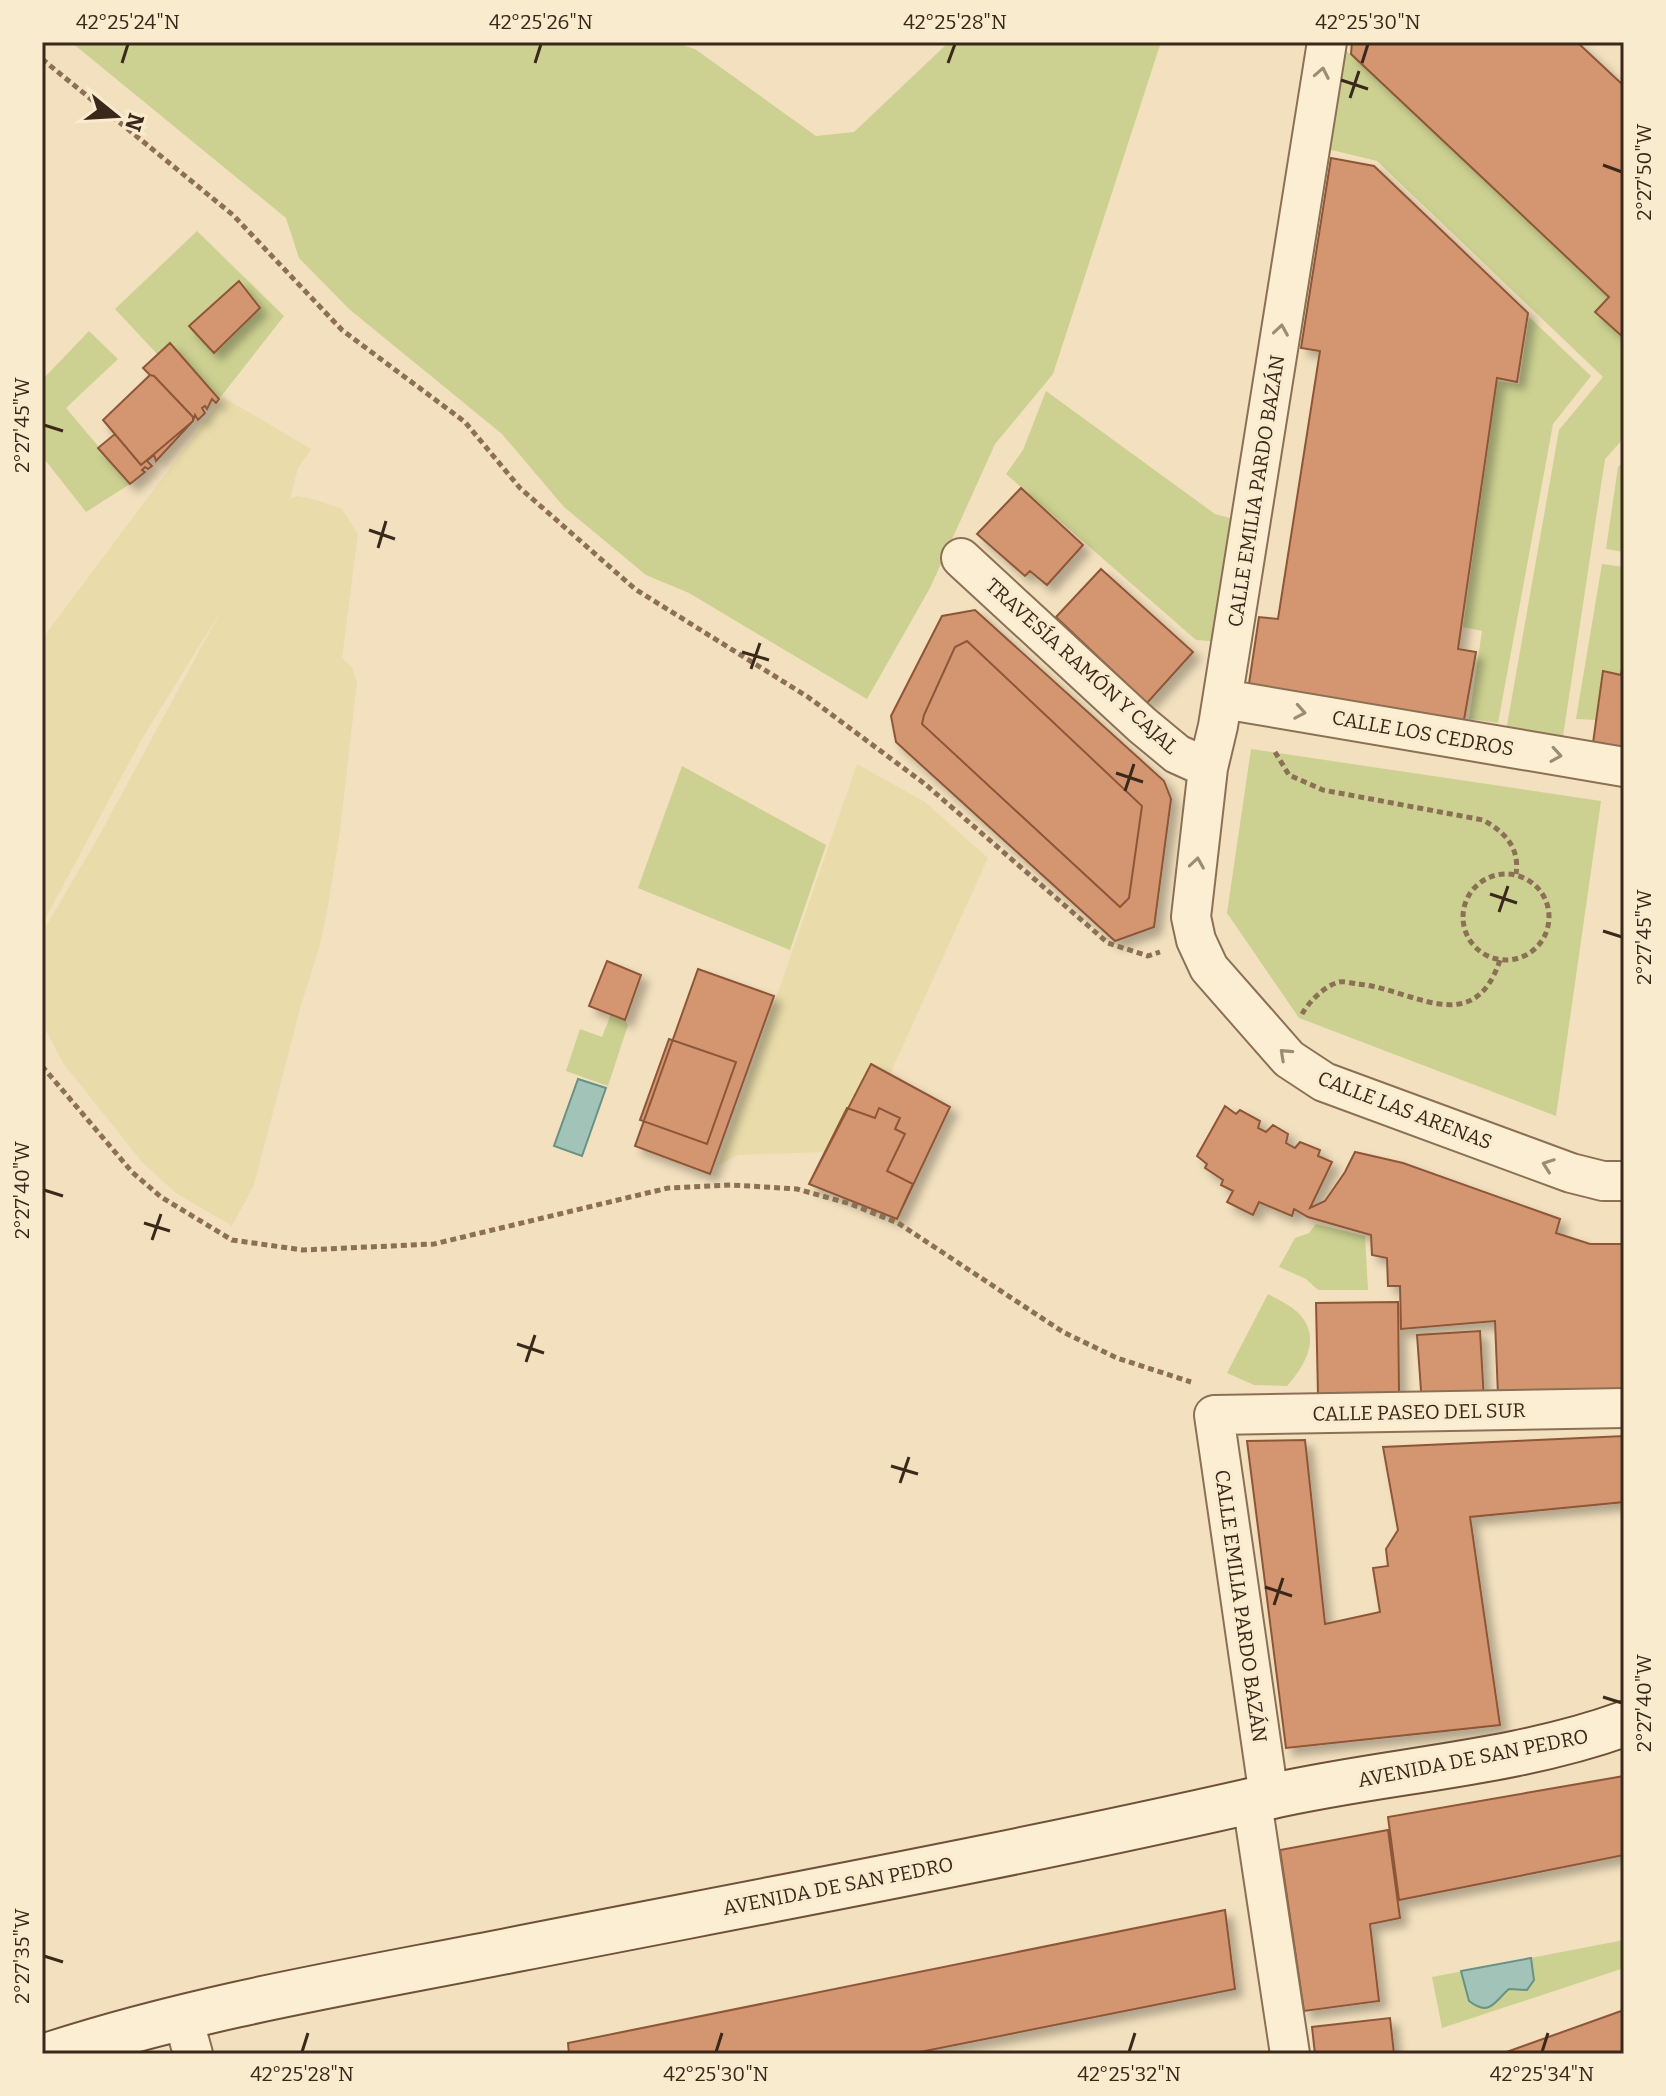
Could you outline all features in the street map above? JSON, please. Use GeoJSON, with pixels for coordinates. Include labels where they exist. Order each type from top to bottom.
{"type":"FeatureCollection","features":[{"type":"Feature","properties":{"kind":"main road","name":"AVENIDA DE SAN PEDRO"},"geometry":{"type":"LineString","coordinates":[[52,2054],[103,2037],[188,2036],[290,1994],[903,1874],[1260,1800],[1539,1749],[1624,1724]]}},
{"type":"Feature","properties":{"kind":"street","name":"CALLE EMILIA PARDO BAZÁN"},"geometry":{"type":"LineString","coordinates":[[1196,940],[1191,917],[1208,768],[1223,699],[1327,42]]}},
{"type":"Feature","properties":{"kind":"street","name":"TRAVESÍA RAMÓN Y CAJAL"},"geometry":{"type":"LineString","coordinates":[[961,558],[1142,725],[1177,754],[1208,768]]}},
{"type":"Feature","properties":{"kind":"street","name":"CALLE LOS CEDROS"},"geometry":{"type":"LineString","coordinates":[[1223,699],[1624,767]]}},
{"type":"Feature","properties":{"kind":"street","name":"CALLE LAS ARENAS"},"geometry":{"type":"LineString","coordinates":[[1196,940],[1209,968],[1256,1025],[1289,1059],[1324,1082],[1571,1173],[1603,1181],[1624,1181]]}},
{"type":"Feature","properties":{"kind":"street","name":"CALLE PASEO DEL SUR"},"geometry":{"type":"LineString","coordinates":[[1214,1415],[1624,1408]]}},
{"type":"Feature","properties":{"kind":"street","name":"CALLE EMILIA PARDO BAZÁN"},"geometry":{"type":"LineString","coordinates":[[1214,1415],[1290,2054]]}},
{"type":"Feature","properties":{"kind":"path"},"geometry":{"type":"LineString","coordinates":[[42,59],[233,215],[342,330],[465,422],[520,488],[635,589],[808,697],[914,776],[1108,943],[1148,956],[1196,940]]}},
{"type":"Feature","properties":{"kind":"path"},"geometry":{"type":"LineString","coordinates":[[1275,752],[1289,775],[1323,790],[1483,820],[1509,840],[1517,855],[1516,874]]}},
{"type":"Feature","properties":{"kind":"path"},"geometry":{"type":"LineString","coordinates":[[1516,874],[1530,880],[1540,890],[1550,917],[1540,945],[1514,960],[1500,960],[1486,956],[1467,936],[1463,909],[1468,895],[1488,877],[1516,874]]}},
{"type":"Feature","properties":{"kind":"path"},"geometry":{"type":"LineString","coordinates":[[1299,1018],[1310,1000],[1338,982],[1372,985],[1448,1006],[1465,1003],[1480,995],[1491,983],[1500,960]]}},
{"type":"Feature","properties":{"kind":"path"},"geometry":{"type":"LineString","coordinates":[[42,1066],[132,1172],[161,1197],[232,1240],[303,1250],[434,1244],[668,1188],[732,1185],[797,1189],[851,1204],[898,1223],[1090,1347],[1196,1383],[1210,1397],[1214,1415]]}},
{"type":"Feature","properties":{"kind":"shaded area"},"geometry":{"type":"Polygon","coordinates":[[[223,397],[311,449],[298,468],[290,499],[297,496],[342,509],[358,534],[342,658],[352,667],[357,682],[328,906],[254,1185],[232,1226],[176,1193],[142,1162],[63,1063],[42,1023],[42,933],[99,836],[222,609],[140,742],[42,925],[42,639],[223,397]]]}},
{"type":"Feature","properties":{"kind":"shaded area"},"geometry":{"type":"Polygon","coordinates":[[[857,764],[925,802],[988,858],[890,1074],[871,1064],[825,1152],[738,1155],[718,1166],[857,764]]]}},
{"type":"Feature","properties":{"kind":"green space"},"geometry":{"type":"Polygon","coordinates":[[[71,42],[672,42],[695,49],[816,136],[854,132],[949,42],[1161,42],[1053,374],[995,444],[930,588],[867,699],[689,593],[646,575],[564,507],[502,434],[349,309],[299,258],[286,218],[71,42]]]}},
{"type":"Feature","properties":{"kind":"green space"},"geometry":{"type":"Polygon","coordinates":[[[1337,42],[1609,297],[1595,312],[1624,338],[1624,438],[1605,459],[1560,756],[1503,748],[1559,430],[1603,377],[1377,161],[1311,145],[1337,42]]]}},
{"type":"Feature","properties":{"kind":"green space"},"geometry":{"type":"Polygon","coordinates":[[[197,231],[284,316],[219,399],[170,343],[158,355],[115,309],[197,231]]]}},
{"type":"Feature","properties":{"kind":"green space"},"geometry":{"type":"Polygon","coordinates":[[[1529,317],[1591,376],[1553,424],[1498,723],[1469,719],[1482,631],[1463,627],[1497,381],[1519,384],[1529,317]]]}},
{"type":"Feature","properties":{"kind":"green space"},"geometry":{"type":"Polygon","coordinates":[[[89,331],[118,359],[66,408],[130,484],[86,512],[42,456],[42,380],[89,331]]]}},
{"type":"Feature","properties":{"kind":"green space"},"geometry":{"type":"Polygon","coordinates":[[[1046,391],[1215,514],[1241,521],[1221,642],[1196,640],[1006,474],[1023,450],[1046,391]]]}},
{"type":"Feature","properties":{"kind":"green space"},"geometry":{"type":"Polygon","coordinates":[[[1624,461],[1624,552],[1606,549],[1618,467],[1624,461]]]}},
{"type":"Feature","properties":{"kind":"green space"},"geometry":{"type":"Polygon","coordinates":[[[1602,564],[1624,567],[1624,658],[1621,675],[1603,671],[1596,720],[1576,719],[1602,564]]]}},
{"type":"Feature","properties":{"kind":"green space"},"geometry":{"type":"Polygon","coordinates":[[[1251,749],[1601,801],[1556,1116],[1299,1018],[1227,913],[1251,749]]]}},
{"type":"Feature","properties":{"kind":"green space"},"geometry":{"type":"Polygon","coordinates":[[[682,766],[826,845],[790,950],[638,888],[682,766]]]}},
{"type":"Feature","properties":{"kind":"green space"},"geometry":{"type":"Polygon","coordinates":[[[611,1014],[625,1020],[628,1025],[608,1086],[566,1071],[580,1029],[602,1037],[611,1014]]]}},
{"type":"Feature","properties":{"kind":"green space"},"geometry":{"type":"Polygon","coordinates":[[[1316,1224],[1365,1236],[1368,1290],[1318,1290],[1306,1279],[1279,1267],[1295,1238],[1309,1233],[1316,1224]]]}},
{"type":"Feature","properties":{"kind":"green space"},"geometry":{"type":"Polygon","coordinates":[[[1268,1294],[1298,1313],[1310,1334],[1304,1362],[1287,1386],[1254,1385],[1227,1373],[1268,1294]]]}},
{"type":"Feature","properties":{"kind":"green space"},"geometry":{"type":"Polygon","coordinates":[[[1624,1940],[1624,1968],[1442,2028],[1432,1977],[1624,1940]]]}},
{"type":"Feature","properties":{"kind":"water"},"geometry":{"type":"Polygon","coordinates":[[[578,1079],[606,1088],[582,1156],[554,1146],[578,1079]]]}},
{"type":"Feature","properties":{"kind":"water"},"geometry":{"type":"Polygon","coordinates":[[[1531,1958],[1534,1980],[1527,1990],[1509,1989],[1487,2008],[1469,2001],[1461,1971],[1531,1958]]]}},
{"type":"Feature","properties":{"kind":"building"},"geometry":{"type":"Polygon","coordinates":[[[1352,42],[1577,42],[1624,86],[1624,338],[1595,312],[1609,297],[1351,54],[1352,42]]]}},
{"type":"Feature","properties":{"kind":"building"},"geometry":{"type":"Polygon","coordinates":[[[1331,158],[1374,166],[1528,313],[1517,382],[1497,378],[1458,649],[1476,652],[1462,731],[1247,697],[1259,617],[1278,619],[1320,351],[1301,348],[1331,158]]]}},
{"type":"Feature","properties":{"kind":"building"},"geometry":{"type":"Polygon","coordinates":[[[239,281],[260,308],[214,353],[189,326],[239,281]]]}},
{"type":"Feature","properties":{"kind":"building"},"geometry":{"type":"Polygon","coordinates":[[[170,343],[219,399],[216,403],[212,399],[207,409],[205,406],[202,408],[205,413],[198,420],[195,415],[156,461],[154,455],[147,461],[152,466],[148,469],[145,467],[142,470],[145,472],[130,484],[98,448],[115,434],[103,420],[150,375],[143,368],[170,343]]]}},
{"type":"Feature","properties":{"kind":"building"},"geometry":{"type":"Polygon","coordinates":[[[150,375],[193,417],[193,421],[141,465],[103,420],[150,375]]]}},
{"type":"Feature","properties":{"kind":"building"},"geometry":{"type":"Polygon","coordinates":[[[1021,488],[1083,545],[1047,585],[1030,571],[1025,576],[977,534],[1021,488]]]}},
{"type":"Feature","properties":{"kind":"building"},"geometry":{"type":"Polygon","coordinates":[[[1101,569],[1193,652],[1147,703],[1056,617],[1101,569]]]}},
{"type":"Feature","properties":{"kind":"building"},"geometry":{"type":"Polygon","coordinates":[[[975,610],[1164,781],[1171,799],[1154,927],[1115,941],[896,742],[891,716],[942,616],[975,610]]]}},
{"type":"Feature","properties":{"kind":"building"},"geometry":{"type":"Polygon","coordinates":[[[967,641],[1142,806],[1129,898],[1120,907],[922,724],[955,647],[967,641]]]}},
{"type":"Feature","properties":{"kind":"building"},"geometry":{"type":"Polygon","coordinates":[[[1624,658],[1624,754],[1593,743],[1603,671],[1621,675],[1624,658]]]}},
{"type":"Feature","properties":{"kind":"building"},"geometry":{"type":"Polygon","coordinates":[[[607,961],[641,975],[625,1020],[589,1006],[607,961]]]}},
{"type":"Feature","properties":{"kind":"building"},"geometry":{"type":"Polygon","coordinates":[[[698,969],[774,996],[710,1174],[635,1146],[698,969]]]}},
{"type":"Feature","properties":{"kind":"building"},"geometry":{"type":"Polygon","coordinates":[[[669,1039],[736,1062],[707,1144],[640,1120],[669,1039]]]}},
{"type":"Feature","properties":{"kind":"building"},"geometry":{"type":"Polygon","coordinates":[[[871,1064],[950,1107],[897,1219],[809,1184],[871,1064]]]}},
{"type":"Feature","properties":{"kind":"building"},"geometry":{"type":"Polygon","coordinates":[[[1225,1106],[1236,1114],[1240,1110],[1260,1121],[1258,1128],[1266,1132],[1273,1125],[1288,1134],[1286,1143],[1295,1148],[1300,1142],[1320,1150],[1318,1156],[1332,1162],[1310,1208],[1325,1201],[1355,1152],[1403,1163],[1560,1219],[1556,1233],[1590,1244],[1624,1244],[1624,1396],[1577,1396],[1577,1389],[1498,1395],[1495,1321],[1401,1329],[1400,1286],[1388,1286],[1387,1258],[1372,1255],[1371,1235],[1308,1217],[1294,1209],[1292,1216],[1259,1202],[1253,1215],[1227,1202],[1233,1191],[1221,1185],[1223,1180],[1205,1168],[1207,1164],[1197,1156],[1225,1106]]]}},
{"type":"Feature","properties":{"kind":"building"},"geometry":{"type":"Polygon","coordinates":[[[847,1108],[875,1118],[879,1108],[900,1118],[895,1129],[905,1134],[887,1171],[913,1184],[897,1219],[809,1184],[847,1108]]]}},
{"type":"Feature","properties":{"kind":"building"},"geometry":{"type":"Polygon","coordinates":[[[1398,1302],[1399,1393],[1318,1394],[1316,1303],[1398,1302]]]}},
{"type":"Feature","properties":{"kind":"building"},"geometry":{"type":"Polygon","coordinates":[[[1480,1331],[1484,1401],[1422,1404],[1417,1335],[1480,1331]]]}},
{"type":"Feature","properties":{"kind":"building"},"geometry":{"type":"Polygon","coordinates":[[[1624,1436],[1624,1502],[1470,1517],[1500,1725],[1286,1748],[1247,1441],[1305,1440],[1325,1624],[1380,1612],[1373,1568],[1388,1566],[1386,1549],[1398,1530],[1383,1447],[1624,1436]]]}},
{"type":"Feature","properties":{"kind":"building"},"geometry":{"type":"Polygon","coordinates":[[[1624,1776],[1624,1855],[1399,1900],[1388,1817],[1624,1776]]]}},
{"type":"Feature","properties":{"kind":"building"},"geometry":{"type":"Polygon","coordinates":[[[1388,1830],[1400,1918],[1370,1924],[1379,2001],[1304,2011],[1280,1850],[1388,1830]]]}},
{"type":"Feature","properties":{"kind":"building"},"geometry":{"type":"Polygon","coordinates":[[[1225,1910],[1235,1989],[910,2054],[569,2054],[568,2043],[1225,1910]]]}},
{"type":"Feature","properties":{"kind":"building"},"geometry":{"type":"Polygon","coordinates":[[[1624,2010],[1624,2054],[1501,2054],[1624,2010]]]}},
{"type":"Feature","properties":{"kind":"building"},"geometry":{"type":"Polygon","coordinates":[[[1390,2018],[1394,2054],[1315,2054],[1312,2027],[1390,2018]]]}}]}
